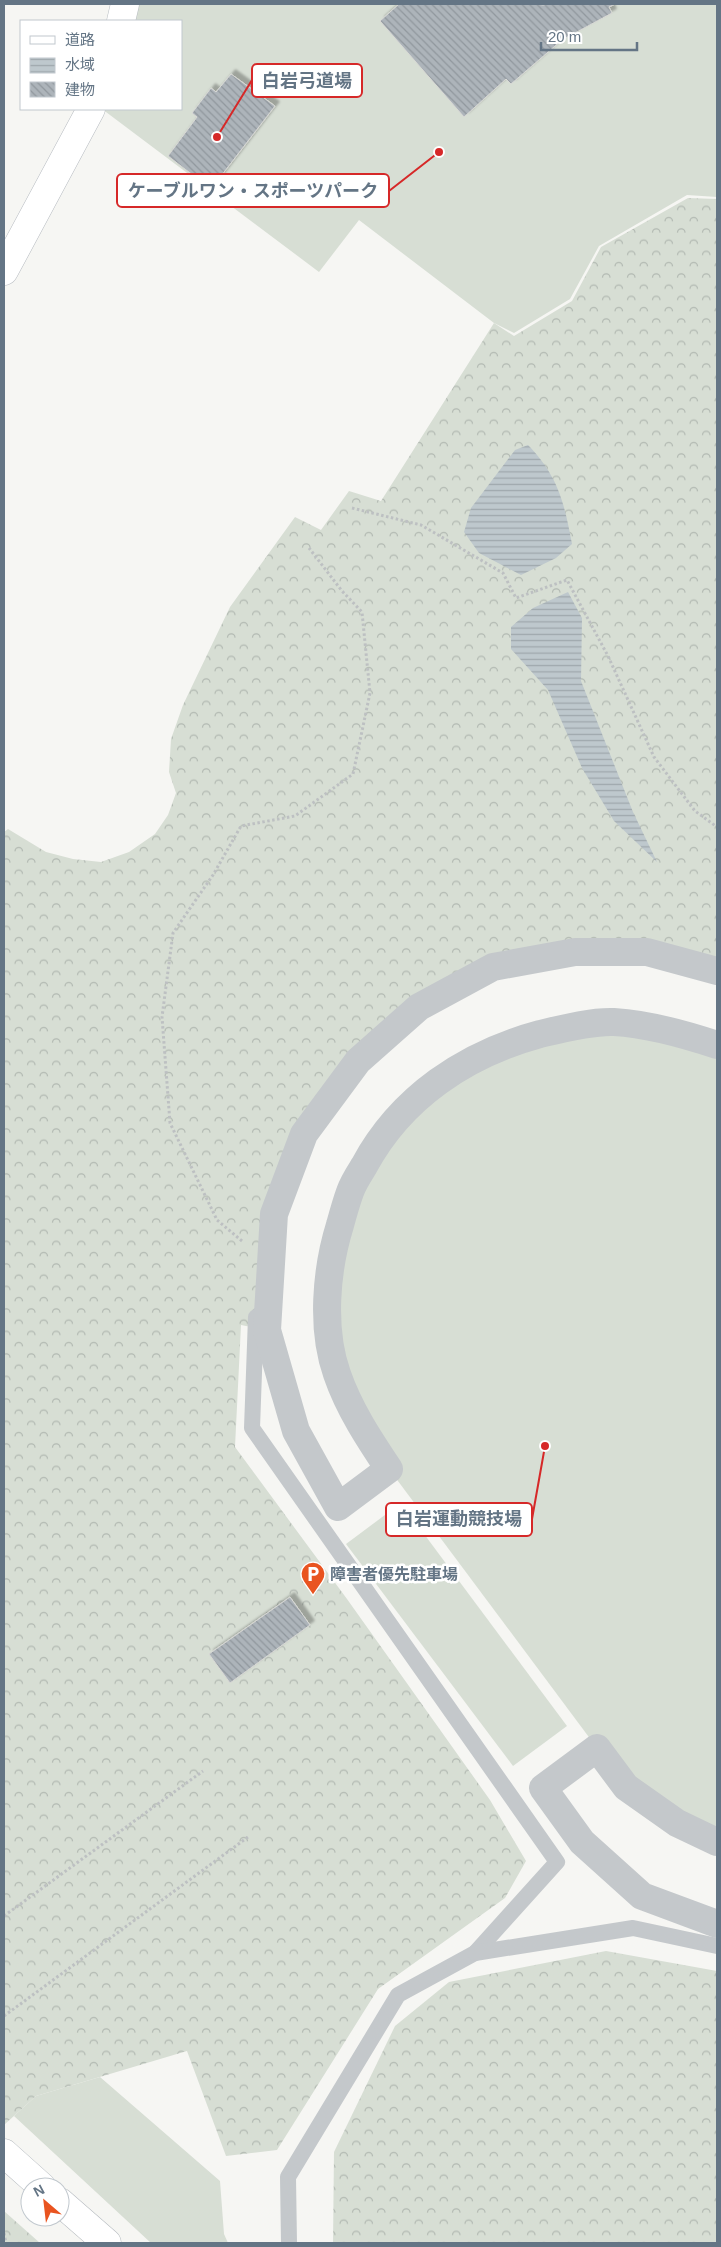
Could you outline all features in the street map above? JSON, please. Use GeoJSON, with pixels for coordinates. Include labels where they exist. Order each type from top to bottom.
{"type":"FeatureCollection","features":[{"type":"Feature","properties":{"kind":"street"},"geometry":{"type":"LineString","coordinates":[[121,20],[125,4]]}},
{"type":"Feature","properties":{"kind":"street"},"geometry":{"type":"LineString","coordinates":[[4,271],[90,110]]}},
{"type":"Feature","properties":{"kind":"street"},"geometry":{"type":"LineString","coordinates":[[717,971],[648,952],[575,952],[493,967],[419,1007],[358,1061],[304,1134],[274,1214],[267,1330],[296,1431],[338,1507],[389,1469],[354,1414],[336,1372],[327,1325],[328,1283],[335,1240],[350,1191],[376,1145],[411,1103],[457,1068],[508,1043],[558,1029],[614,1022],[680,1033],[717,1046]]}},
{"type":"Feature","properties":{"kind":"street"},"geometry":{"type":"LineString","coordinates":[[717,1842],[677,1823],[626,1787],[597,1748],[543,1788],[582,1842],[642,1896],[717,1924]]}},
{"type":"Feature","properties":{"kind":"street"},"geometry":{"type":"LineString","coordinates":[[4,2153],[31,2177]]}},
{"type":"Feature","properties":{"kind":"street"},"geometry":{"type":"LineString","coordinates":[[70,2211],[107,2243]]}},
{"type":"Feature","properties":{"kind":"lane"},"geometry":{"type":"LineString","coordinates":[[257,1292],[252,1428],[557,1862],[474,1953],[398,1995],[288,2177],[289,2243]]}},
{"type":"Feature","properties":{"kind":"lane"},"geometry":{"type":"LineString","coordinates":[[474,1953],[633,1928],[717,1946]]}},
{"type":"Feature","properties":{"kind":"path"},"geometry":{"type":"LineString","coordinates":[[352,508],[421,524],[503,573],[516,598],[567,580],[608,656],[654,757],[694,811],[717,827]]}},
{"type":"Feature","properties":{"kind":"path"},"geometry":{"type":"LineString","coordinates":[[243,1242],[217,1220],[170,1123],[162,1017],[173,932],[213,875],[241,826],[296,816],[353,774],[370,693],[362,612],[342,591],[309,548]]}},
{"type":"Feature","properties":{"kind":"path"},"geometry":{"type":"LineString","coordinates":[[4,1916],[203,1771]]}},
{"type":"Feature","properties":{"kind":"path"},"geometry":{"type":"LineString","coordinates":[[4,2016],[248,1837]]}},
{"type":"Feature","properties":{"kind":"path"},"geometry":{"type":"LineString","coordinates":[[4,2233],[6,2243]]}},
{"type":"Feature","properties":{"kind":"green space"},"geometry":{"type":"Polygon","coordinates":[[[138,4],[717,4],[717,197],[687,195],[599,246],[570,299],[514,333],[494,323],[359,220],[319,272],[103,110],[182,110],[182,20],[135,20],[138,4]]]}},
{"type":"Feature","properties":{"kind":"green space"},"geometry":{"type":"Polygon","coordinates":[[[688,198],[717,199],[717,971],[647,952],[493,967],[358,1061],[274,1214],[267,1330],[241,1325],[235,1447],[347,1599],[490,1800],[526,1861],[505,1898],[378,1989],[277,2150],[226,2156],[187,2051],[36,2096],[4,2125],[4,832],[8,829],[46,852],[73,859],[101,862],[129,852],[155,834],[168,815],[176,793],[169,772],[171,739],[183,705],[230,607],[295,517],[321,530],[349,491],[381,501],[494,323],[514,336],[572,301],[601,247],[688,198]]]}},
{"type":"Feature","properties":{"kind":"green space"},"geometry":{"type":"Polygon","coordinates":[[[558,1029],[717,1045],[717,1842],[597,1748],[389,1469],[336,1372],[335,1240],[411,1103],[558,1029]]]}},
{"type":"Feature","properties":{"kind":"green space"},"geometry":{"type":"Polygon","coordinates":[[[401,1503],[567,1726],[513,1766],[346,1544],[401,1503]]]}},
{"type":"Feature","properties":{"kind":"green space"},"geometry":{"type":"Polygon","coordinates":[[[606,1951],[717,1971],[717,2243],[333,2243],[334,2152],[395,2026],[449,1982],[606,1951]]]}},
{"type":"Feature","properties":{"kind":"green space"},"geometry":{"type":"Polygon","coordinates":[[[100,2077],[220,2181],[224,2234],[228,2243],[151,2243],[14,2116],[36,2096],[100,2077]]]}},
{"type":"Feature","properties":{"kind":"green space"},"geometry":{"type":"Polygon","coordinates":[[[4,2211],[40,2243],[4,2243],[4,2211]]]}},
{"type":"Feature","properties":{"kind":"water"},"geometry":{"type":"Polygon","coordinates":[[[528,445],[546,468],[558,490],[572,544],[556,558],[521,575],[479,553],[464,532],[471,508],[515,450],[528,445]]]}},
{"type":"Feature","properties":{"kind":"water"},"geometry":{"type":"Polygon","coordinates":[[[568,592],[582,618],[581,681],[633,812],[657,862],[614,821],[582,768],[548,690],[511,649],[511,627],[533,608],[568,592]]]}},
{"type":"Feature","properties":{"kind":"building"},"geometry":{"type":"Polygon","coordinates":[[[399,4],[615,4],[609,7],[612,13],[562,40],[511,84],[506,79],[464,117],[380,21],[399,4]]]}},
{"type":"Feature","properties":{"kind":"building"},"geometry":{"type":"Polygon","coordinates":[[[231,74],[275,106],[211,189],[168,156],[197,117],[192,113],[211,88],[216,92],[231,74]]]}},
{"type":"Feature","properties":{"kind":"building"},"geometry":{"type":"Polygon","coordinates":[[[290,1597],[310,1625],[230,1683],[209,1654],[290,1597]]]}},
{"type":"Feature","properties":{"kind":"place","name":"白岩弓道場"},"geometry":{"type":"Point","coordinates":[217,137]}},
{"type":"Feature","properties":{"kind":"place","name":"ケーブルワン・スポーツパーク"},"geometry":{"type":"Point","coordinates":[439,152]}},
{"type":"Feature","properties":{"kind":"place","name":"白岩運動競技場"},"geometry":{"type":"Point","coordinates":[545,1446]}},
{"type":"Feature","properties":{"kind":"place","name":"障害者優先駐車場"},"geometry":{"type":"Point","coordinates":[313,1595]}}]}
